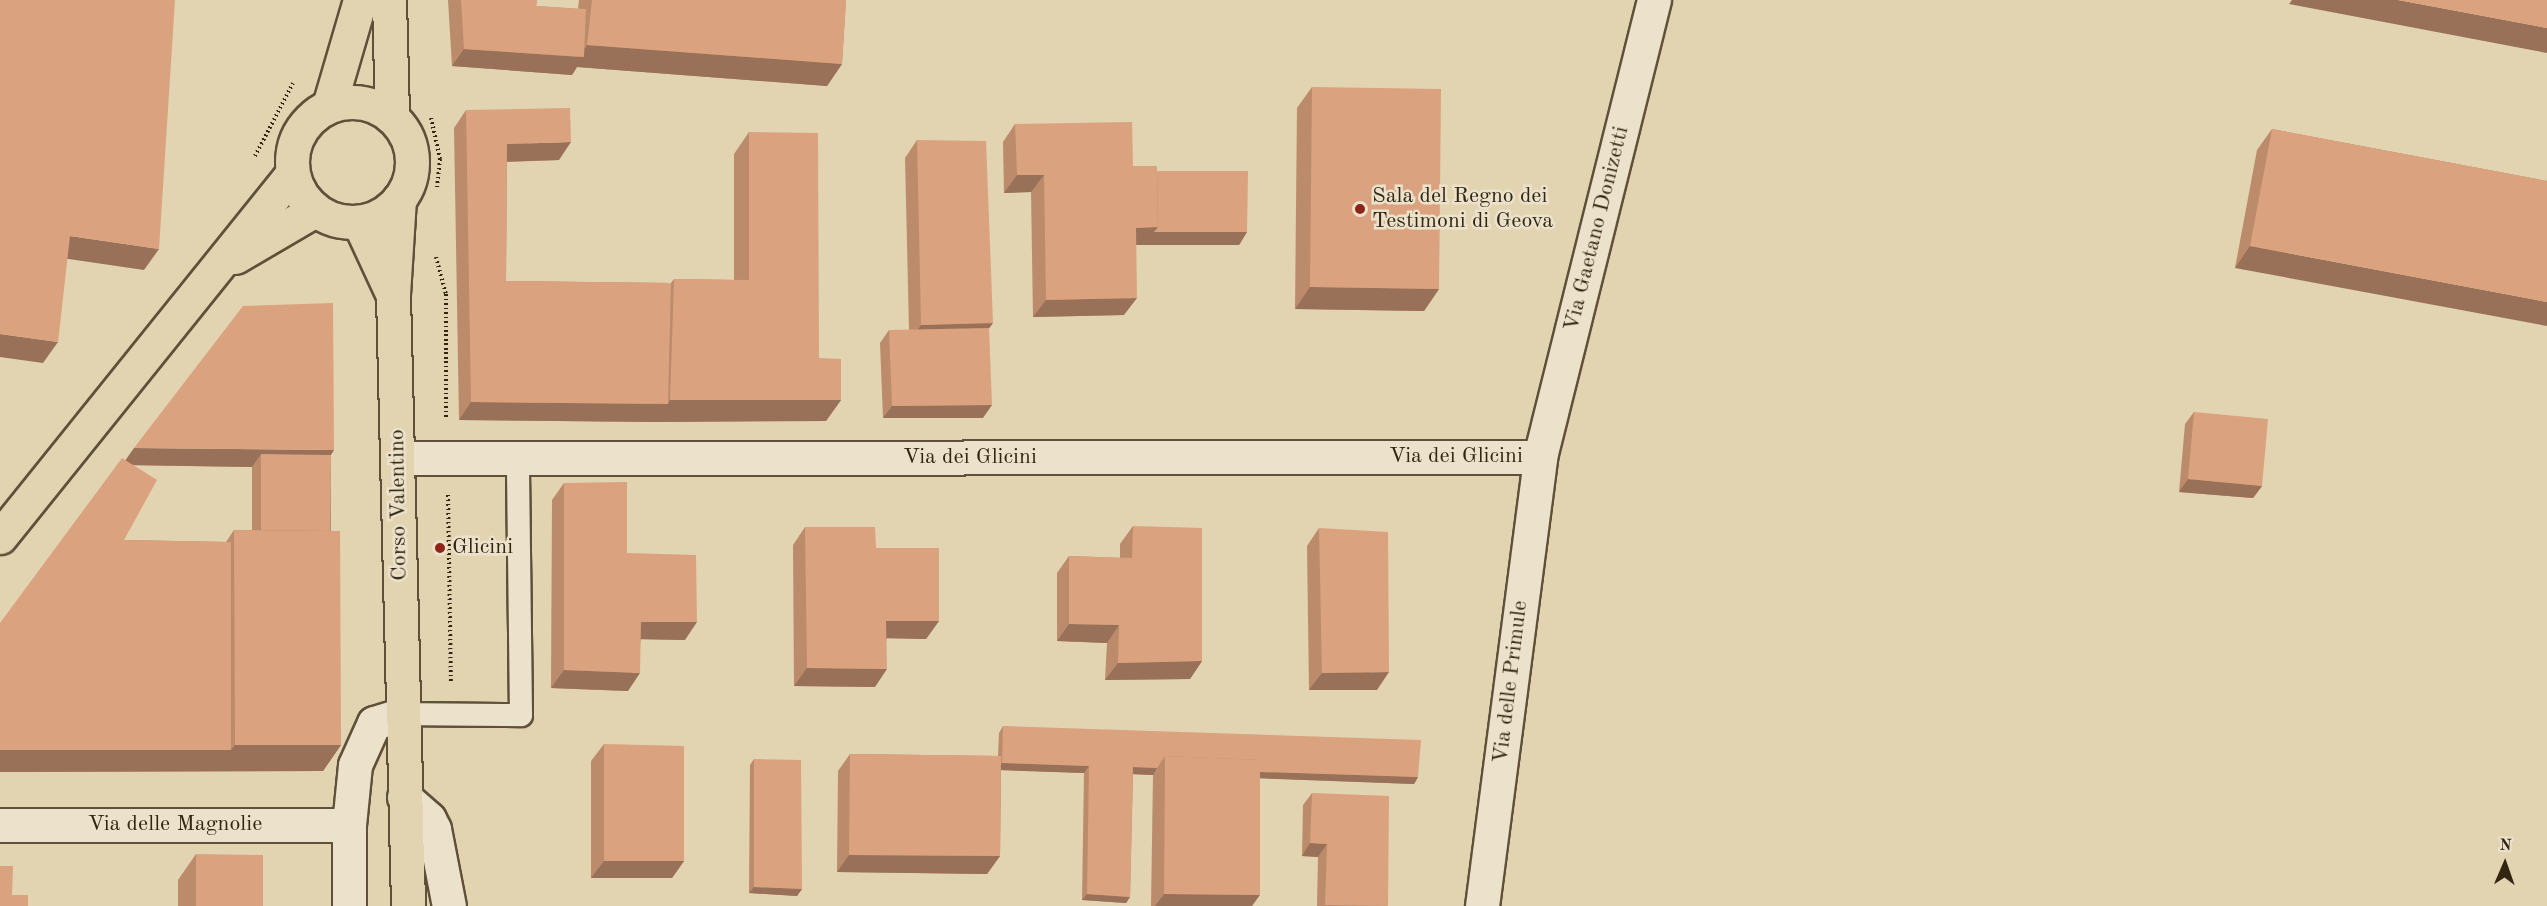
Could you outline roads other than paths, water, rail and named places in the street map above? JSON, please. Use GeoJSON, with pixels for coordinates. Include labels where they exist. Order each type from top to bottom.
{"type":"FeatureCollection","features":[{"type":"Feature","properties":{"kind":"main road"},"geometry":{"type":"LineString","coordinates":[[329,106],[360,0]]}},
{"type":"Feature","properties":{"kind":"main road","name":"Corso Valentino"},"geometry":{"type":"LineString","coordinates":[[388,0],[392,117],[404,130],[412,166],[399,199],[393,295],[399,458],[404,797],[408,906]]}},
{"type":"Feature","properties":{"kind":"main road"},"geometry":{"type":"LineString","coordinates":[[392,117],[362,102],[329,106],[312,117],[298,133],[292,153],[292,174],[297,188],[315,210],[329,218],[359,222],[374,218],[399,199]]}},
{"type":"Feature","properties":{"kind":"main road"},"geometry":{"type":"LineString","coordinates":[[0,537],[292,174]]}},
{"type":"Feature","properties":{"kind":"main road"},"geometry":{"type":"LineString","coordinates":[[218,267],[315,210]]}},
{"type":"Feature","properties":{"kind":"main road","name":"Corso Valentino"},"geometry":{"type":"LineString","coordinates":[[359,222],[393,295]]}},
{"type":"Feature","properties":{"kind":"street","name":"Via Gaetano Donizetti"},"geometry":{"type":"LineString","coordinates":[[1540,457],[1654,0]]}},
{"type":"Feature","properties":{"kind":"street","name":"Via dei Glicini"},"geometry":{"type":"LineString","coordinates":[[399,458],[1540,457]]}},
{"type":"Feature","properties":{"kind":"street","name":"Via delle Primule"},"geometry":{"type":"LineString","coordinates":[[1482,906],[1540,457]]}},
{"type":"Feature","properties":{"kind":"street"},"geometry":{"type":"LineString","coordinates":[[349,906],[349,825],[355,765],[374,723],[404,714]]}},
{"type":"Feature","properties":{"kind":"street"},"geometry":{"type":"LineString","coordinates":[[404,797],[429,819],[434,829],[449,906]]}},
{"type":"Feature","properties":{"kind":"street","name":"Via delle Magnolie"},"geometry":{"type":"LineString","coordinates":[[0,825],[349,825]]}},
{"type":"Feature","properties":{"kind":"lane"},"geometry":{"type":"LineString","coordinates":[[404,714],[520,715],[518,458]]}},
{"type":"Feature","properties":{"kind":"place","name":"Sala del Regno dei Testimoni di Geova"},"geometry":{"type":"Point","coordinates":[1360,209]}},
{"type":"Feature","properties":{"kind":"place","name":"Glicini"},"geometry":{"type":"Point","coordinates":[440,548]}}]}
